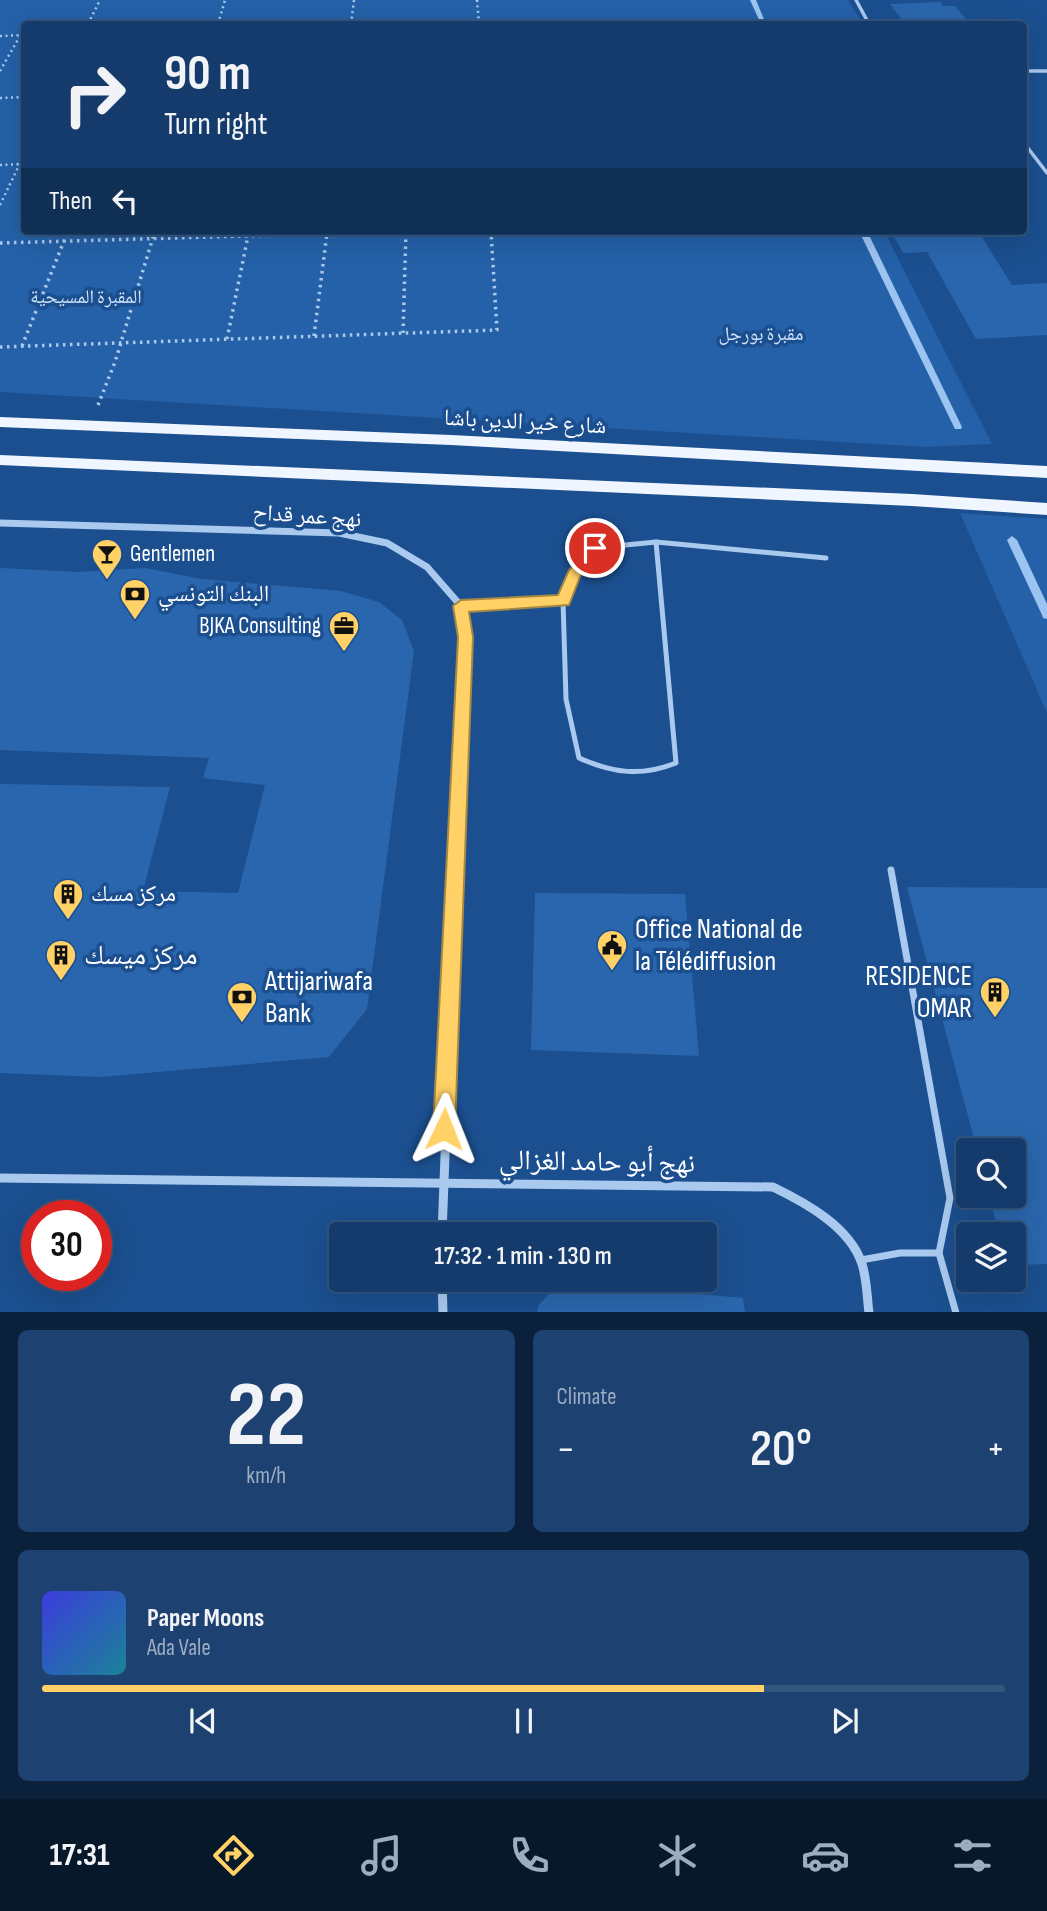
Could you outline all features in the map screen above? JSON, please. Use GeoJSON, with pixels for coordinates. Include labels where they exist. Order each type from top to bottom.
{"type":"FeatureCollection","features":[{"type":"Feature","properties":{"kind":"main road","name":"شارع خير الدين باشا"},"geometry":{"type":"LineString","coordinates":[[0,422],[88,428],[451,440],[1047,472]]}},
{"type":"Feature","properties":{"kind":"main road"},"geometry":{"type":"LineString","coordinates":[[0,460],[912,500],[1047,509]]}},
{"type":"Feature","properties":{"kind":"street","name":"نهج عمر قداح"},"geometry":{"type":"LineString","coordinates":[[0,523],[339,533],[387,543],[427,566],[461,606]]}},
{"type":"Feature","properties":{"kind":"street"},"geometry":{"type":"LineString","coordinates":[[442,1222],[466,637],[461,606]]}},
{"type":"Feature","properties":{"kind":"street","name":"نهج أبو حامد الغزالي"},"geometry":{"type":"LineString","coordinates":[[0,1178],[773,1187],[805,1202],[837,1229],[860,1260],[869,1312]]}},
{"type":"Feature","properties":{"kind":"street"},"geometry":{"type":"LineString","coordinates":[[442,1292],[443,1312]]}},
{"type":"Feature","properties":{"kind":"lane"},"geometry":{"type":"LineString","coordinates":[[856,0],[867,21]]}},
{"type":"Feature","properties":{"kind":"lane"},"geometry":{"type":"LineString","coordinates":[[1027,71],[1047,71]]}},
{"type":"Feature","properties":{"kind":"lane"},"geometry":{"type":"LineString","coordinates":[[1027,146],[1047,173]]}},
{"type":"Feature","properties":{"kind":"lane"},"geometry":{"type":"LineString","coordinates":[[656,542],[676,762],[651,774],[604,770],[579,758],[566,699],[564,601],[574,574],[595,548],[656,542],[826,558]]}},
{"type":"Feature","properties":{"kind":"lane"},"geometry":{"type":"LineString","coordinates":[[461,606],[564,601]]}},
{"type":"Feature","properties":{"kind":"lane"},"geometry":{"type":"LineString","coordinates":[[891,870],[950,1198],[939,1253],[956,1312]]}},
{"type":"Feature","properties":{"kind":"lane"},"geometry":{"type":"LineString","coordinates":[[860,1260],[900,1252],[939,1253]]}},
{"type":"Feature","properties":{"kind":"path"},"geometry":{"type":"LineString","coordinates":[[90,21],[100,0]]}},
{"type":"Feature","properties":{"kind":"path"},"geometry":{"type":"LineString","coordinates":[[219,21],[225,0]]}},
{"type":"Feature","properties":{"kind":"path"},"geometry":{"type":"LineString","coordinates":[[351,21],[354,0]]}},
{"type":"Feature","properties":{"kind":"path"},"geometry":{"type":"LineString","coordinates":[[477,0],[479,21]]}},
{"type":"Feature","properties":{"kind":"path"},"geometry":{"type":"LineString","coordinates":[[0,36],[21,36]]}},
{"type":"Feature","properties":{"kind":"path"},"geometry":{"type":"LineString","coordinates":[[0,71],[21,38]]}},
{"type":"Feature","properties":{"kind":"path"},"geometry":{"type":"LineString","coordinates":[[0,98],[21,97]]}},
{"type":"Feature","properties":{"kind":"path"},"geometry":{"type":"LineString","coordinates":[[0,165],[21,164]]}},
{"type":"Feature","properties":{"kind":"path"},"geometry":{"type":"LineString","coordinates":[[0,205],[21,166]]}},
{"type":"Feature","properties":{"kind":"path"},"geometry":{"type":"LineString","coordinates":[[22,346],[67,235]]}},
{"type":"Feature","properties":{"kind":"path"},"geometry":{"type":"LineString","coordinates":[[88,428],[120,343],[154,235]]}},
{"type":"Feature","properties":{"kind":"path"},"geometry":{"type":"LineString","coordinates":[[0,243],[217,235]]}},
{"type":"Feature","properties":{"kind":"path"},"geometry":{"type":"LineString","coordinates":[[227,339],[249,235]]}},
{"type":"Feature","properties":{"kind":"path"},"geometry":{"type":"LineString","coordinates":[[314,336],[327,235]]}},
{"type":"Feature","properties":{"kind":"path"},"geometry":{"type":"LineString","coordinates":[[403,334],[406,235]]}},
{"type":"Feature","properties":{"kind":"path"},"geometry":{"type":"LineString","coordinates":[[0,346],[497,330],[491,235]]}},
{"type":"Feature","properties":{"kind":"green space","name":"مقبرة بورجل"},"geometry":{"type":"Polygon","coordinates":[[[0,0],[848,0],[861,21],[21,21],[21,235],[886,235],[992,444],[925,447],[0,392],[0,0]]]}},
{"type":"Feature","properties":{"kind":"green space"},"geometry":{"type":"Polygon","coordinates":[[[960,513],[1047,519],[1047,713],[960,513]]]}},
{"type":"Feature","properties":{"kind":"building"},"geometry":{"type":"Polygon","coordinates":[[[940,2],[943,6],[955,6],[968,21],[903,21],[890,4],[940,2]]]}},
{"type":"Feature","properties":{"kind":"building"},"geometry":{"type":"Polygon","coordinates":[[[544,19],[544,21],[505,21],[544,19]]]}},
{"type":"Feature","properties":{"kind":"building"},"geometry":{"type":"Polygon","coordinates":[[[893,235],[981,235],[1012,285],[1047,283],[1047,335],[976,339],[927,252],[903,253],[893,235]]]}},
{"type":"Feature","properties":{"kind":"building"},"geometry":{"type":"Polygon","coordinates":[[[0,568],[79,572],[145,568],[202,579],[341,591],[379,602],[402,620],[414,651],[367,1009],[329,1057],[100,1077],[0,1073],[0,784],[170,787],[143,891],[238,893],[265,785],[203,778],[209,758],[0,750],[0,568]]]}},
{"type":"Feature","properties":{"kind":"building","name":"RESIDENCE OMAR"},"geometry":{"type":"Polygon","coordinates":[[[907,887],[1047,888],[1047,1264],[1026,1265],[1026,1222],[996,1222],[992,1208],[1026,1208],[1026,1138],[974,1138],[907,887]]]}},
{"type":"Feature","properties":{"kind":"building","name":"Office National de la Télédiffusion"},"geometry":{"type":"Polygon","coordinates":[[[535,893],[685,894],[699,1056],[531,1050],[535,893]]]}},
{"type":"Feature","properties":{"kind":"building"},"geometry":{"type":"Polygon","coordinates":[[[550,1292],[674,1292],[743,1298],[745,1312],[537,1312],[538,1306],[550,1292]]]}},
{"type":"Feature","properties":{"kind":"waterway"},"geometry":{"type":"LineString","coordinates":[[753,0],[763,21]]}},
{"type":"Feature","properties":{"kind":"waterway"},"geometry":{"type":"LineString","coordinates":[[865,235],[958,427]]}},
{"type":"Feature","properties":{"kind":"waterway"},"geometry":{"type":"LineString","coordinates":[[1012,540],[1047,615]]}},
{"type":"Feature","properties":{"kind":"place","name":"Gentlemen"},"geometry":{"type":"Point","coordinates":[107,581]}},
{"type":"Feature","properties":{"kind":"place","name":"البنك التونسي"},"geometry":{"type":"Point","coordinates":[135,621]}},
{"type":"Feature","properties":{"kind":"place","name":"BJKA Consulting"},"geometry":{"type":"Point","coordinates":[344,653]}},
{"type":"Feature","properties":{"kind":"place","name":"مركز مسك"},"geometry":{"type":"Point","coordinates":[68,921]}},
{"type":"Feature","properties":{"kind":"place","name":"Office National de la Télédiffusion"},"geometry":{"type":"Point","coordinates":[612,972]}},
{"type":"Feature","properties":{"kind":"place","name":"مركز ميسك"},"geometry":{"type":"Point","coordinates":[61,982]}},
{"type":"Feature","properties":{"kind":"place","name":"RESIDENCE OMAR"},"geometry":{"type":"Point","coordinates":[995,1019]}},
{"type":"Feature","properties":{"kind":"place","name":"Attijariwafa Bank"},"geometry":{"type":"Point","coordinates":[242,1024]}},
{"type":"Feature","properties":{"kind":"route"},"geometry":{"type":"LineString","coordinates":[[444,1129],[466,637],[461,606],[564,601],[574,574],[595,548]]}},
{"type":"Feature","properties":{"kind":"park label","name":"المقبرة المسيحية"},"geometry":{"type":"Point","coordinates":[86,297]}}]}
